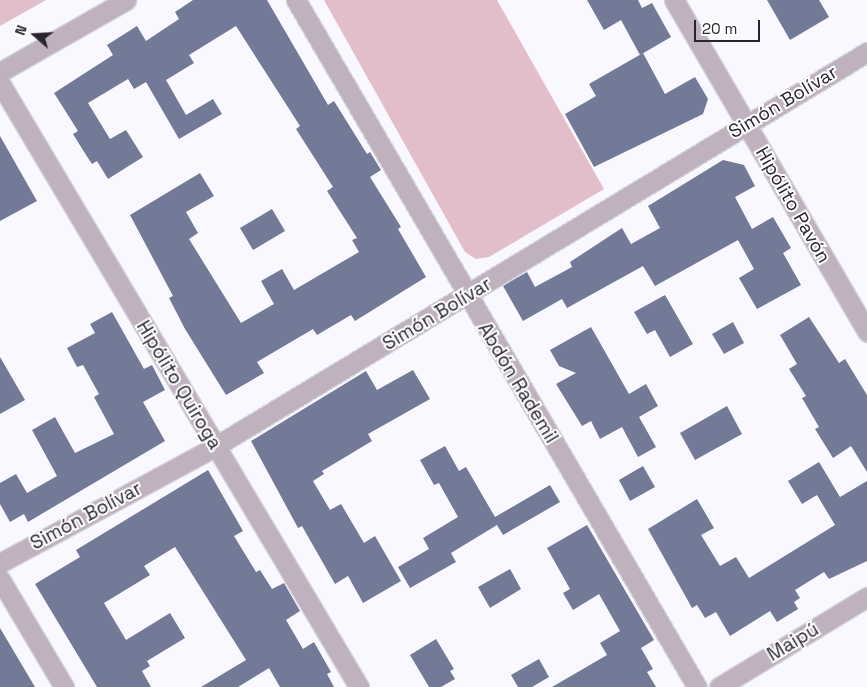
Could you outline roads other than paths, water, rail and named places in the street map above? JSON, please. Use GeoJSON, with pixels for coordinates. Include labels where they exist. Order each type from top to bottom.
{"type":"FeatureCollection","features":[{"type":"Feature","properties":{"kind":"street"},"geometry":{"type":"LineString","coordinates":[[0,72],[126,0]]}},
{"type":"Feature","properties":{"kind":"street","name":"Abdón Rademil"},"geometry":{"type":"LineString","coordinates":[[296,0],[467,297],[697,687]]}},
{"type":"Feature","properties":{"kind":"street","name":"Hipólito Pavón"},"geometry":{"type":"LineString","coordinates":[[674,0],[867,332]]}},
{"type":"Feature","properties":{"kind":"street","name":"Simón Bolívar"},"geometry":{"type":"LineString","coordinates":[[0,563],[216,446],[467,297],[746,124],[867,52]]}},
{"type":"Feature","properties":{"kind":"street","name":"Hipólito Quiroga"},"geometry":{"type":"LineString","coordinates":[[0,84],[359,687]]}},
{"type":"Feature","properties":{"kind":"street"},"geometry":{"type":"LineString","coordinates":[[0,579],[64,687]]}},
{"type":"Feature","properties":{"kind":"street","name":"Maipú"},"geometry":{"type":"LineString","coordinates":[[719,687],[867,597]]}}]}
